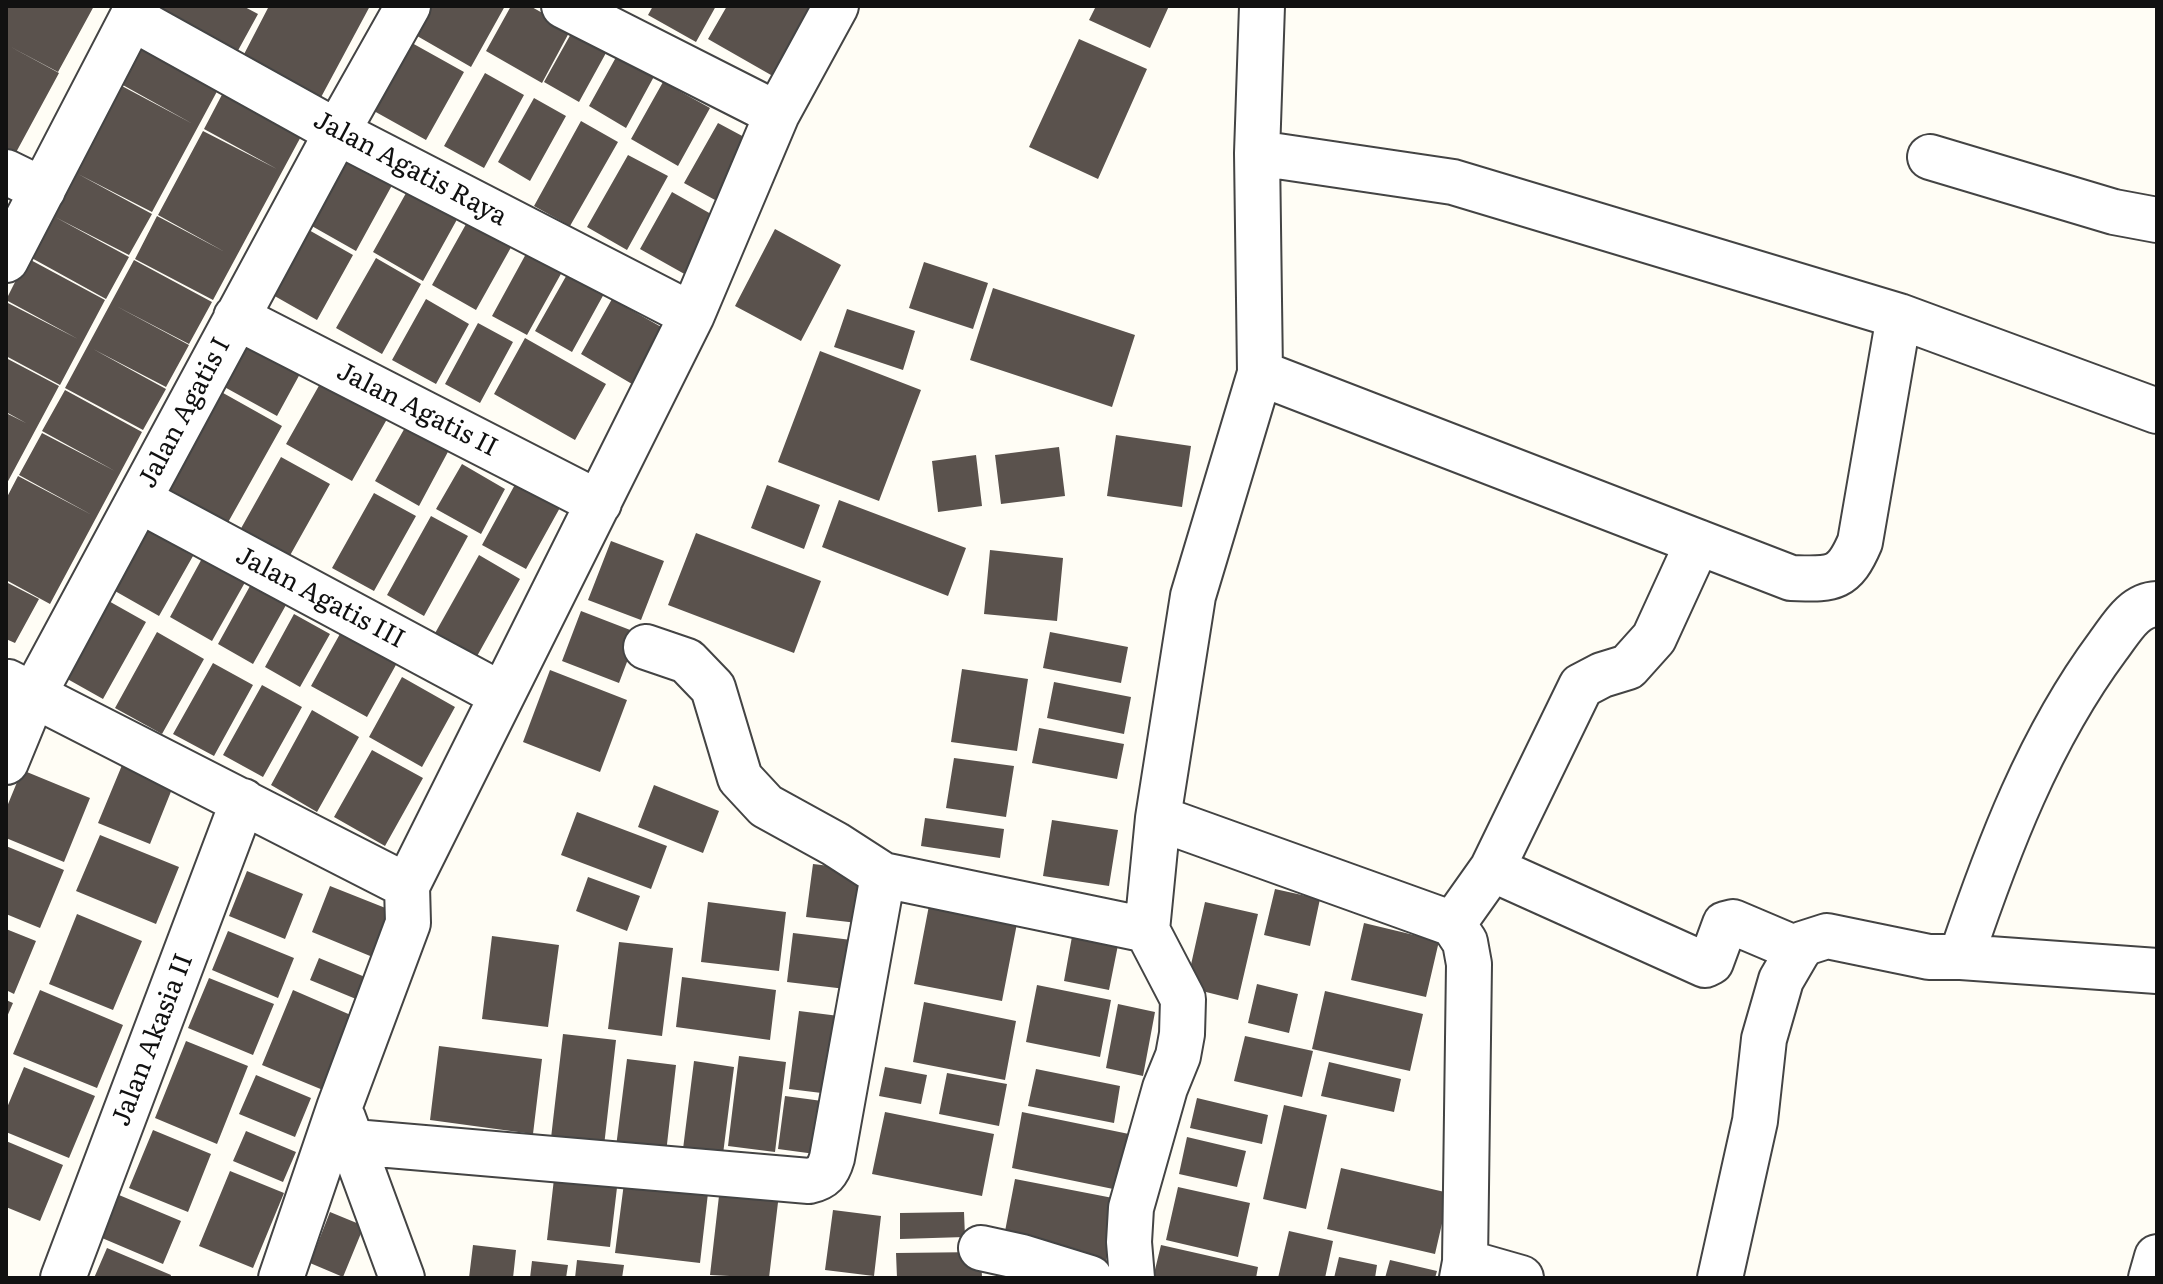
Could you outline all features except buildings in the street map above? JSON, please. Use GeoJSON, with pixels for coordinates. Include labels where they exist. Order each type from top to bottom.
{"type":"FeatureCollection","features":[{"type":"Feature","properties":{"kind":"street","name":"Jalan Agatis I"},"geometry":{"type":"LineString","coordinates":[[6,762],[20,688],[139,500],[408,6]]}},
{"type":"Feature","properties":{"kind":"street"},"geometry":{"type":"LineString","coordinates":[[564,6],[777,114]]}},
{"type":"Feature","properties":{"kind":"street"},"geometry":{"type":"LineString","coordinates":[[288,1276],[346,1125],[408,923],[407,886],[692,315],[777,114],[836,6]]}},
{"type":"Feature","properties":{"kind":"street"},"geometry":{"type":"LineString","coordinates":[[1132,1278],[1129,1242],[1131,1208],[1182,1034],[1183,999],[1147,930],[1158,818],[1193,596],[1260,373],[1257,153],[1262,6]]}},
{"type":"Feature","properties":{"kind":"street","name":"Jalan Agatis Raya"},"geometry":{"type":"LineString","coordinates":[[135,12],[337,132],[692,315]]}},
{"type":"Feature","properties":{"kind":"street"},"geometry":{"type":"LineString","coordinates":[[6,260],[24,181],[135,12]]}},
{"type":"Feature","properties":{"kind":"street"},"geometry":{"type":"LineString","coordinates":[[1257,153],[1453,182],[1899,316],[2157,411]]}},
{"type":"Feature","properties":{"kind":"street"},"geometry":{"type":"LineString","coordinates":[[1930,157],[2114,212],[2157,220]]}},
{"type":"Feature","properties":{"kind":"street"},"geometry":{"type":"LineString","coordinates":[[1260,373],[1791,578],[1821,578],[1838,575],[1850,565],[1860,542],[1899,316]]}},
{"type":"Feature","properties":{"kind":"street","name":"Jalan Agatis II"},"geometry":{"type":"LineString","coordinates":[[236,317],[599,503]]}},
{"type":"Feature","properties":{"kind":"street","name":"Jalan Agatis III"},"geometry":{"type":"LineString","coordinates":[[139,500],[502,695]]}},
{"type":"Feature","properties":{"kind":"street"},"geometry":{"type":"LineString","coordinates":[[1453,924],[1492,869],[1581,686],[1628,667],[1654,638],[1698,542]]}},
{"type":"Feature","properties":{"kind":"street"},"geometry":{"type":"LineString","coordinates":[[1961,957],[2005,835],[2056,725],[2091,669],[2129,618],[2139,609],[2157,604]]}},
{"type":"Feature","properties":{"kind":"street"},"geometry":{"type":"LineString","coordinates":[[646,647],[687,661],[713,688],[740,778],[766,806],[883,875],[1147,930]]}},
{"type":"Feature","properties":{"kind":"street"},"geometry":{"type":"LineString","coordinates":[[20,688],[407,886]]}},
{"type":"Feature","properties":{"kind":"street","name":"Jalan Akasia II"},"geometry":{"type":"LineString","coordinates":[[63,1278],[243,801]]}},
{"type":"Feature","properties":{"kind":"street"},"geometry":{"type":"LineString","coordinates":[[1158,818],[1453,924],[1465,942],[1469,964],[1463,1270],[1521,1278]]}},
{"type":"Feature","properties":{"kind":"street"},"geometry":{"type":"LineString","coordinates":[[1492,869],[1705,965],[1711,962],[1725,924],[1733,922],[1799,950]]}},
{"type":"Feature","properties":{"kind":"street"},"geometry":{"type":"LineString","coordinates":[[346,1125],[793,1180],[817,1179],[826,1175],[832,1158],[883,875]]}},
{"type":"Feature","properties":{"kind":"street"},"geometry":{"type":"LineString","coordinates":[[1720,1278],[1755,1121],[1764,1039],[1781,980],[1802,944],[1827,936],[1929,957],[2157,971]]}},
{"type":"Feature","properties":{"kind":"street"},"geometry":{"type":"LineString","coordinates":[[346,1125],[402,1278]]}},
{"type":"Feature","properties":{"kind":"street"},"geometry":{"type":"LineString","coordinates":[[2151,1278],[2157,1257]]}},
{"type":"Feature","properties":{"kind":"street"},"geometry":{"type":"LineString","coordinates":[[1008,1261],[1090,1278]]}}]}
